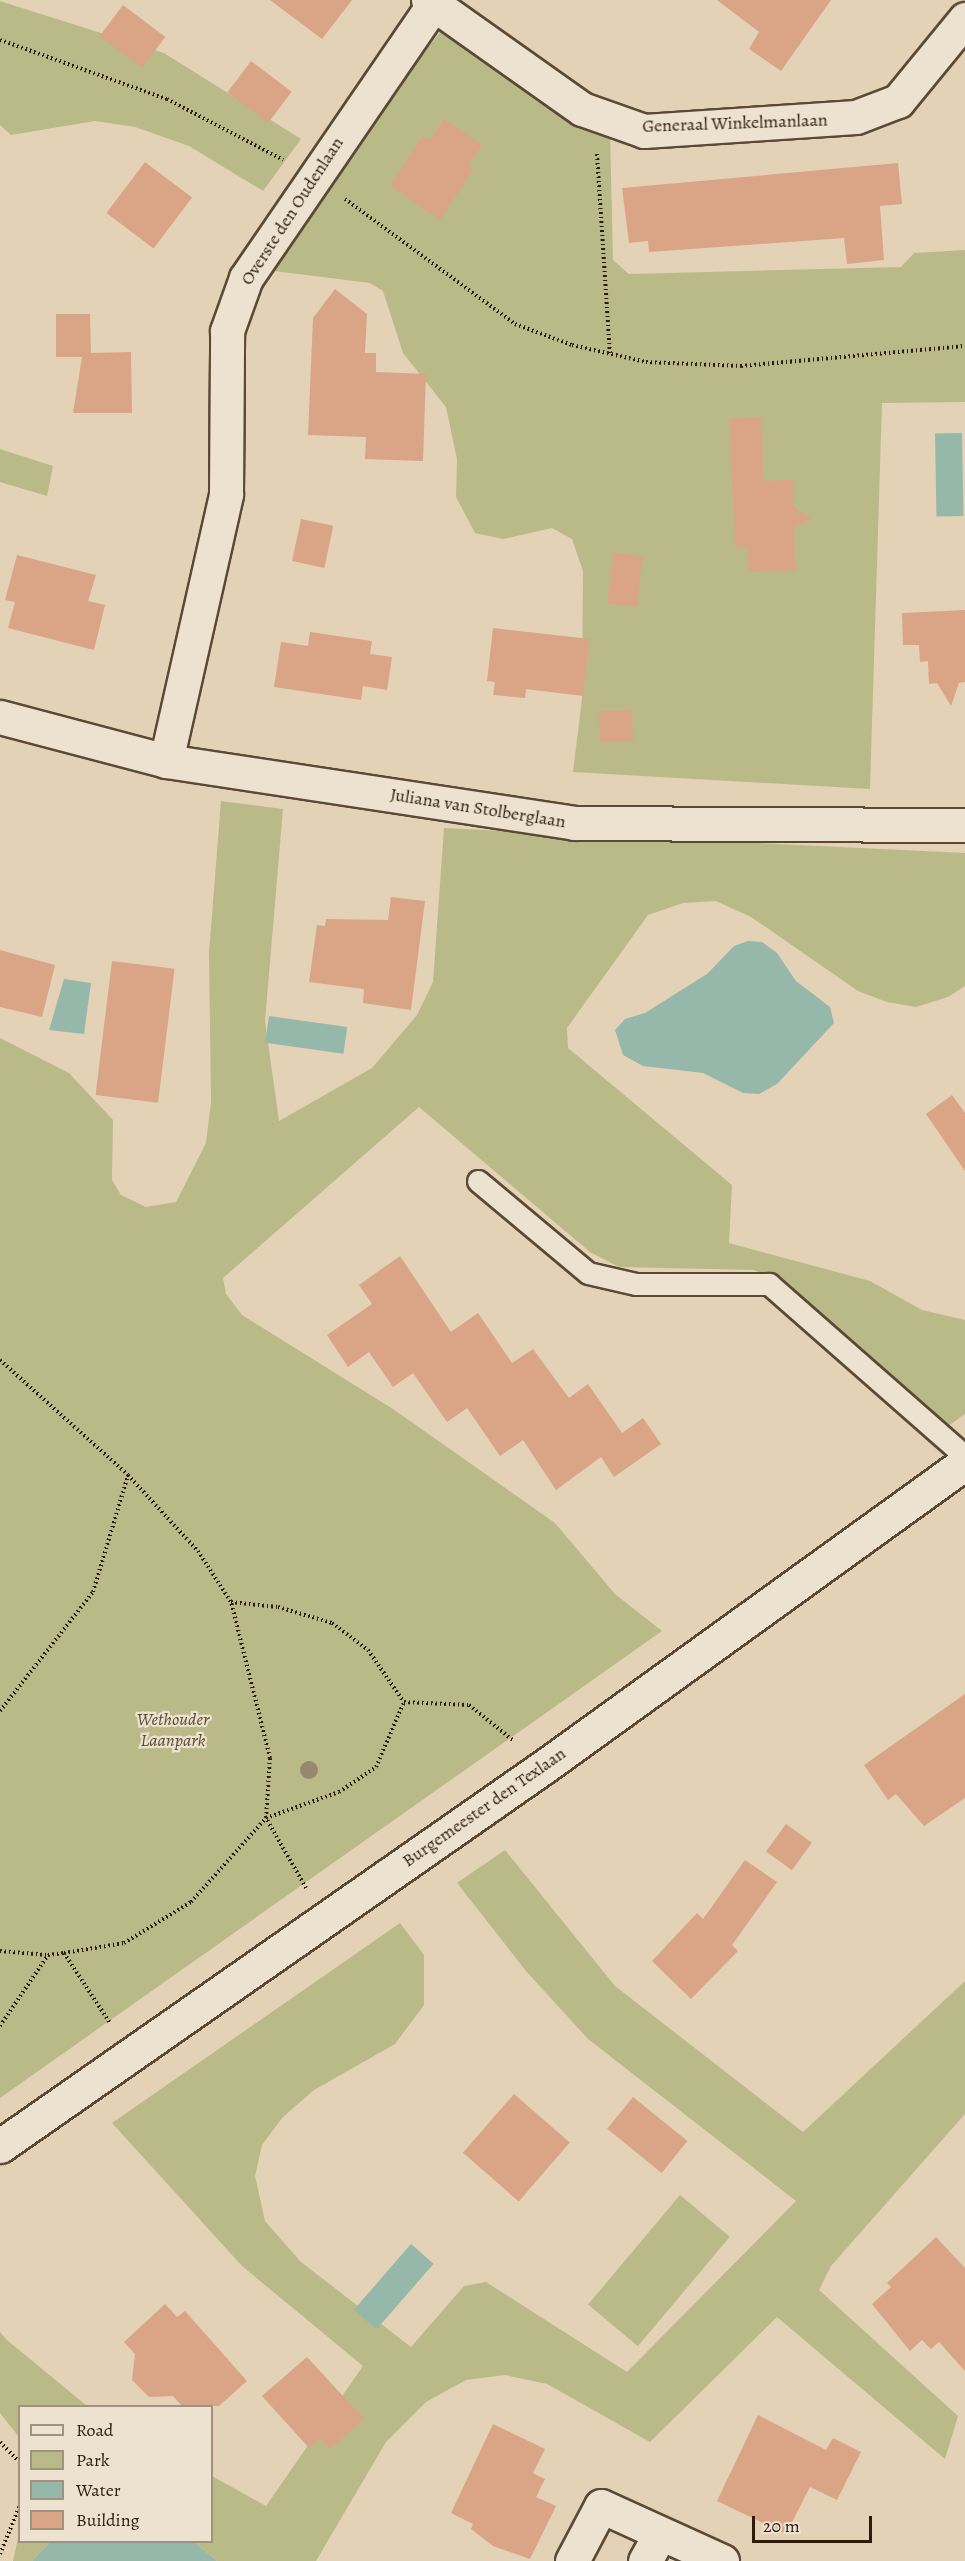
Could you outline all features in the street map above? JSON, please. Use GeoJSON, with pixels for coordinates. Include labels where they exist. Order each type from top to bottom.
{"type":"FeatureCollection","features":[{"type":"Feature","properties":{"kind":"street","name":"Generaal Winkelmanlaan"},"geometry":{"type":"LineString","coordinates":[[433,1],[526,73],[595,114],[644,131],[856,117],[898,101],[965,19]]}},
{"type":"Feature","properties":{"kind":"street","name":"Overste den Oudenlaan"},"geometry":{"type":"LineString","coordinates":[[166,761],[226,494],[227,330],[246,278],[311,176],[433,1]]}},
{"type":"Feature","properties":{"kind":"street","name":"Juliana van Stolberglaan"},"geometry":{"type":"LineString","coordinates":[[0,717],[166,761],[574,823],[965,825]]}},
{"type":"Feature","properties":{"kind":"street","name":"Burgemeester den Texlaan"},"geometry":{"type":"LineString","coordinates":[[0,2146],[323,1918],[545,1766],[965,1463]]}},
{"type":"Feature","properties":{"kind":"street"},"geometry":{"type":"LineString","coordinates":[[572,2561],[601,2506],[653,2547],[722,2561]]}},
{"type":"Feature","properties":{"kind":"lane"},"geometry":{"type":"LineString","coordinates":[[477,1181],[588,1273],[636,1284],[769,1284],[965,1456]]}},
{"type":"Feature","properties":{"kind":"path"},"geometry":{"type":"LineString","coordinates":[[0,40],[206,116],[311,176],[514,324],[610,354],[646,362],[741,366],[965,346]]}},
{"type":"Feature","properties":{"kind":"path"},"geometry":{"type":"LineString","coordinates":[[595,114],[610,354]]}},
{"type":"Feature","properties":{"kind":"path"},"geometry":{"type":"LineString","coordinates":[[0,1360],[128,1476],[198,1551],[231,1602],[270,1758],[267,1818],[323,1918]]}},
{"type":"Feature","properties":{"kind":"path"},"geometry":{"type":"LineString","coordinates":[[0,1711],[93,1592],[128,1476]]}},
{"type":"Feature","properties":{"kind":"path"},"geometry":{"type":"LineString","coordinates":[[231,1602],[278,1607],[332,1623],[368,1650],[404,1702]]}},
{"type":"Feature","properties":{"kind":"path"},"geometry":{"type":"LineString","coordinates":[[404,1702],[469,1706],[545,1766]]}},
{"type":"Feature","properties":{"kind":"path"},"geometry":{"type":"LineString","coordinates":[[0,1951],[48,1955],[124,1943],[191,1902],[267,1818],[339,1792],[376,1767],[404,1702]]}},
{"type":"Feature","properties":{"kind":"path"},"geometry":{"type":"LineString","coordinates":[[64,1953],[130,2054]]}},
{"type":"Feature","properties":{"kind":"path"},"geometry":{"type":"LineString","coordinates":[[0,2025],[48,1955]]}},
{"type":"Feature","properties":{"kind":"path"},"geometry":{"type":"LineString","coordinates":[[0,2442],[18,2461]]}},
{"type":"Feature","properties":{"kind":"path"},"geometry":{"type":"LineString","coordinates":[[0,2554],[18,2510]]}},
{"type":"Feature","properties":{"kind":"green space"},"geometry":{"type":"Polygon","coordinates":[[[0,1],[164,53],[301,139],[263,191],[189,146],[135,127],[95,121],[11,135],[0,125],[0,1]]]}},
{"type":"Feature","properties":{"kind":"green space"},"geometry":{"type":"Polygon","coordinates":[[[442,30],[610,132],[613,260],[629,274],[901,267],[914,253],[965,250],[965,402],[882,403],[870,789],[573,772],[582,699],[583,571],[572,539],[552,528],[503,539],[475,533],[456,497],[457,459],[446,407],[403,353],[383,291],[370,283],[274,271],[385,100],[442,30]]]}},
{"type":"Feature","properties":{"kind":"green space"},"geometry":{"type":"Polygon","coordinates":[[[0,449],[53,466],[47,496],[0,482],[0,449]]]}},
{"type":"Feature","properties":{"kind":"green space","name":"Wethouder Laanpark"},"geometry":{"type":"Polygon","coordinates":[[[221,801],[283,809],[265,1021],[279,1121],[372,1068],[417,1015],[433,982],[444,828],[965,853],[965,986],[948,997],[916,1007],[887,1002],[858,991],[751,917],[716,901],[683,903],[648,915],[567,1028],[568,1048],[732,1185],[729,1243],[870,1281],[922,1310],[965,1320],[965,1414],[937,1434],[777,1281],[754,1270],[619,1267],[590,1252],[419,1107],[223,1278],[226,1294],[242,1315],[393,1409],[555,1523],[615,1594],[662,1631],[0,2098],[0,1038],[69,1073],[113,1120],[112,1180],[121,1195],[146,1207],[176,1202],[206,1143],[211,1102],[209,952],[221,801]]]}},
{"type":"Feature","properties":{"kind":"green space"},"geometry":{"type":"Polygon","coordinates":[[[505,1850],[615,1986],[803,2132],[965,1981],[965,2114],[831,2266],[819,2290],[958,2416],[945,2459],[777,2317],[650,2442],[547,2384],[505,2375],[466,2380],[426,2402],[386,2442],[316,2561],[217,2561],[195,2543],[213,2543],[213,2477],[266,2506],[363,2366],[242,2266],[112,2123],[400,1923],[424,1955],[424,2005],[395,2044],[314,2090],[282,2118],[262,2145],[255,2176],[265,2221],[301,2262],[411,2347],[464,2286],[486,2282],[627,2372],[796,2201],[588,2039],[526,1971],[457,1883],[505,1850]]]}},
{"type":"Feature","properties":{"kind":"green space"},"geometry":{"type":"Polygon","coordinates":[[[680,2195],[730,2237],[638,2346],[588,2305],[680,2195]]]}},
{"type":"Feature","properties":{"kind":"green space"},"geometry":{"type":"Polygon","coordinates":[[[0,2332],[86,2405],[18,2405],[18,2436],[0,2413],[0,2332]]]}},
{"type":"Feature","properties":{"kind":"green space"},"geometry":{"type":"Polygon","coordinates":[[[18,2538],[18,2543],[49,2543],[32,2561],[13,2561],[18,2538]]]}},
{"type":"Feature","properties":{"kind":"water"},"geometry":{"type":"Polygon","coordinates":[[[935,433],[962,433],[963,516],[936,516],[935,433]]]}},
{"type":"Feature","properties":{"kind":"water"},"geometry":{"type":"Polygon","coordinates":[[[748,941],[762,942],[777,953],[796,981],[830,1007],[834,1023],[777,1084],[759,1094],[743,1093],[703,1073],[643,1066],[623,1055],[615,1030],[625,1019],[645,1013],[707,974],[734,946],[748,941]]]}},
{"type":"Feature","properties":{"kind":"water"},"geometry":{"type":"Polygon","coordinates":[[[64,979],[91,983],[84,1034],[49,1030],[64,979]]]}},
{"type":"Feature","properties":{"kind":"water"},"geometry":{"type":"Polygon","coordinates":[[[269,1016],[347,1027],[343,1054],[265,1043],[269,1016]]]}},
{"type":"Feature","properties":{"kind":"water"},"geometry":{"type":"Polygon","coordinates":[[[411,2244],[434,2264],[377,2329],[354,2310],[411,2244]]]}},
{"type":"Feature","properties":{"kind":"water"},"geometry":{"type":"Polygon","coordinates":[[[49,2543],[195,2543],[217,2561],[32,2561],[49,2543]]]}},
{"type":"Feature","properties":{"kind":"building"},"geometry":{"type":"Polygon","coordinates":[[[270,0],[352,0],[322,39],[270,0]]]}},
{"type":"Feature","properties":{"kind":"building"},"geometry":{"type":"Polygon","coordinates":[[[717,0],[831,0],[781,71],[749,49],[759,32],[717,0]]]}},
{"type":"Feature","properties":{"kind":"building"},"geometry":{"type":"Polygon","coordinates":[[[123,5],[165,37],[142,68],[100,36],[123,5]]]}},
{"type":"Feature","properties":{"kind":"building"},"geometry":{"type":"Polygon","coordinates":[[[251,61],[292,92],[268,123],[228,92],[251,61]]]}},
{"type":"Feature","properties":{"kind":"building"},"geometry":{"type":"Polygon","coordinates":[[[444,119],[482,145],[468,166],[474,169],[440,220],[390,185],[423,136],[430,140],[444,119]]]}},
{"type":"Feature","properties":{"kind":"building"},"geometry":{"type":"Polygon","coordinates":[[[145,162],[192,198],[154,249],[106,213],[145,162]]]}},
{"type":"Feature","properties":{"kind":"building"},"geometry":{"type":"Polygon","coordinates":[[[898,163],[902,204],[880,206],[884,260],[847,264],[844,238],[649,252],[648,241],[629,243],[622,188],[898,163]]]}},
{"type":"Feature","properties":{"kind":"building"},"geometry":{"type":"Polygon","coordinates":[[[335,289],[367,314],[365,353],[376,353],[376,372],[426,374],[423,461],[365,459],[366,437],[308,435],[313,318],[335,289]]]}},
{"type":"Feature","properties":{"kind":"building"},"geometry":{"type":"Polygon","coordinates":[[[56,314],[90,314],[91,353],[131,352],[132,413],[73,413],[82,357],[56,357],[56,314]]]}},
{"type":"Feature","properties":{"kind":"building"},"geometry":{"type":"Polygon","coordinates":[[[761,417],[764,481],[793,480],[794,507],[811,518],[794,529],[796,570],[748,572],[747,546],[735,547],[729,419],[761,417]]]}},
{"type":"Feature","properties":{"kind":"building"},"geometry":{"type":"Polygon","coordinates":[[[301,519],[333,526],[324,568],[292,561],[301,519]]]}},
{"type":"Feature","properties":{"kind":"building"},"geometry":{"type":"Polygon","coordinates":[[[613,553],[643,556],[638,607],[608,604],[613,553]]]}},
{"type":"Feature","properties":{"kind":"building"},"geometry":{"type":"Polygon","coordinates":[[[17,555],[96,575],[88,601],[105,605],[94,650],[8,628],[15,602],[5,600],[17,555]]]}},
{"type":"Feature","properties":{"kind":"building"},"geometry":{"type":"Polygon","coordinates":[[[965,610],[965,682],[959,683],[951,706],[937,683],[929,684],[928,661],[920,662],[919,645],[903,645],[902,613],[965,610]]]}},
{"type":"Feature","properties":{"kind":"building"},"geometry":{"type":"Polygon","coordinates":[[[493,628],[590,639],[583,696],[526,689],[525,698],[493,695],[495,682],[487,681],[493,628]]]}},
{"type":"Feature","properties":{"kind":"building"},"geometry":{"type":"Polygon","coordinates":[[[310,632],[372,641],[370,654],[392,657],[387,690],[363,686],[361,700],[274,687],[281,642],[308,646],[310,632]]]}},
{"type":"Feature","properties":{"kind":"building"},"geometry":{"type":"Polygon","coordinates":[[[632,710],[633,741],[600,742],[599,711],[632,710]]]}},
{"type":"Feature","properties":{"kind":"building"},"geometry":{"type":"Polygon","coordinates":[[[391,897],[425,901],[411,1010],[363,1003],[364,989],[309,982],[317,925],[325,926],[326,919],[388,920],[391,897]]]}},
{"type":"Feature","properties":{"kind":"building"},"geometry":{"type":"Polygon","coordinates":[[[0,950],[55,965],[42,1017],[0,1007],[0,950]]]}},
{"type":"Feature","properties":{"kind":"building"},"geometry":{"type":"Polygon","coordinates":[[[112,961],[175,969],[158,1103],[96,1095],[112,961]]]}},
{"type":"Feature","properties":{"kind":"building"},"geometry":{"type":"Polygon","coordinates":[[[952,1095],[965,1113],[965,1171],[926,1114],[952,1095]]]}},
{"type":"Feature","properties":{"kind":"building"},"geometry":{"type":"Polygon","coordinates":[[[400,1256],[451,1332],[478,1313],[512,1363],[533,1349],[569,1398],[588,1384],[622,1433],[643,1418],[661,1444],[614,1477],[601,1457],[556,1490],[523,1440],[500,1456],[467,1408],[447,1422],[413,1373],[393,1387],[369,1352],[348,1367],[327,1335],[372,1304],[359,1285],[400,1256]]]}},
{"type":"Feature","properties":{"kind":"building"},"geometry":{"type":"Polygon","coordinates":[[[965,1694],[965,1798],[924,1826],[896,1794],[888,1800],[864,1765],[965,1694]]]}},
{"type":"Feature","properties":{"kind":"building"},"geometry":{"type":"Polygon","coordinates":[[[786,1824],[812,1843],[792,1870],[766,1852],[786,1824]]]}},
{"type":"Feature","properties":{"kind":"building"},"geometry":{"type":"Polygon","coordinates":[[[745,1860],[777,1882],[732,1945],[738,1951],[691,1999],[652,1961],[697,1913],[703,1919],[745,1860]]]}},
{"type":"Feature","properties":{"kind":"building"},"geometry":{"type":"Polygon","coordinates":[[[514,2094],[570,2143],[519,2201],[463,2153],[514,2094]]]}},
{"type":"Feature","properties":{"kind":"building"},"geometry":{"type":"Polygon","coordinates":[[[633,2097],[687,2141],[662,2173],[607,2129],[633,2097]]]}},
{"type":"Feature","properties":{"kind":"building"},"geometry":{"type":"Polygon","coordinates":[[[936,2237],[965,2268],[965,2371],[939,2342],[931,2349],[922,2340],[910,2351],[872,2304],[891,2287],[887,2283],[936,2237]]]}},
{"type":"Feature","properties":{"kind":"building"},"geometry":{"type":"Polygon","coordinates":[[[165,2304],[177,2317],[185,2311],[247,2381],[219,2406],[181,2405],[173,2396],[149,2397],[132,2380],[135,2354],[124,2342],[165,2304]]]}},
{"type":"Feature","properties":{"kind":"building"},"geometry":{"type":"Polygon","coordinates":[[[307,2357],[364,2419],[330,2449],[320,2439],[309,2448],[262,2396],[307,2357]]]}},
{"type":"Feature","properties":{"kind":"building"},"geometry":{"type":"Polygon","coordinates":[[[758,2415],[826,2450],[833,2438],[861,2452],[837,2500],[810,2487],[786,2534],[717,2501],[758,2415]]]}},
{"type":"Feature","properties":{"kind":"building"},"geometry":{"type":"Polygon","coordinates":[[[493,2424],[545,2449],[533,2473],[545,2479],[536,2497],[556,2506],[530,2559],[493,2546],[471,2529],[473,2524],[451,2513],[493,2424]]]}}]}
